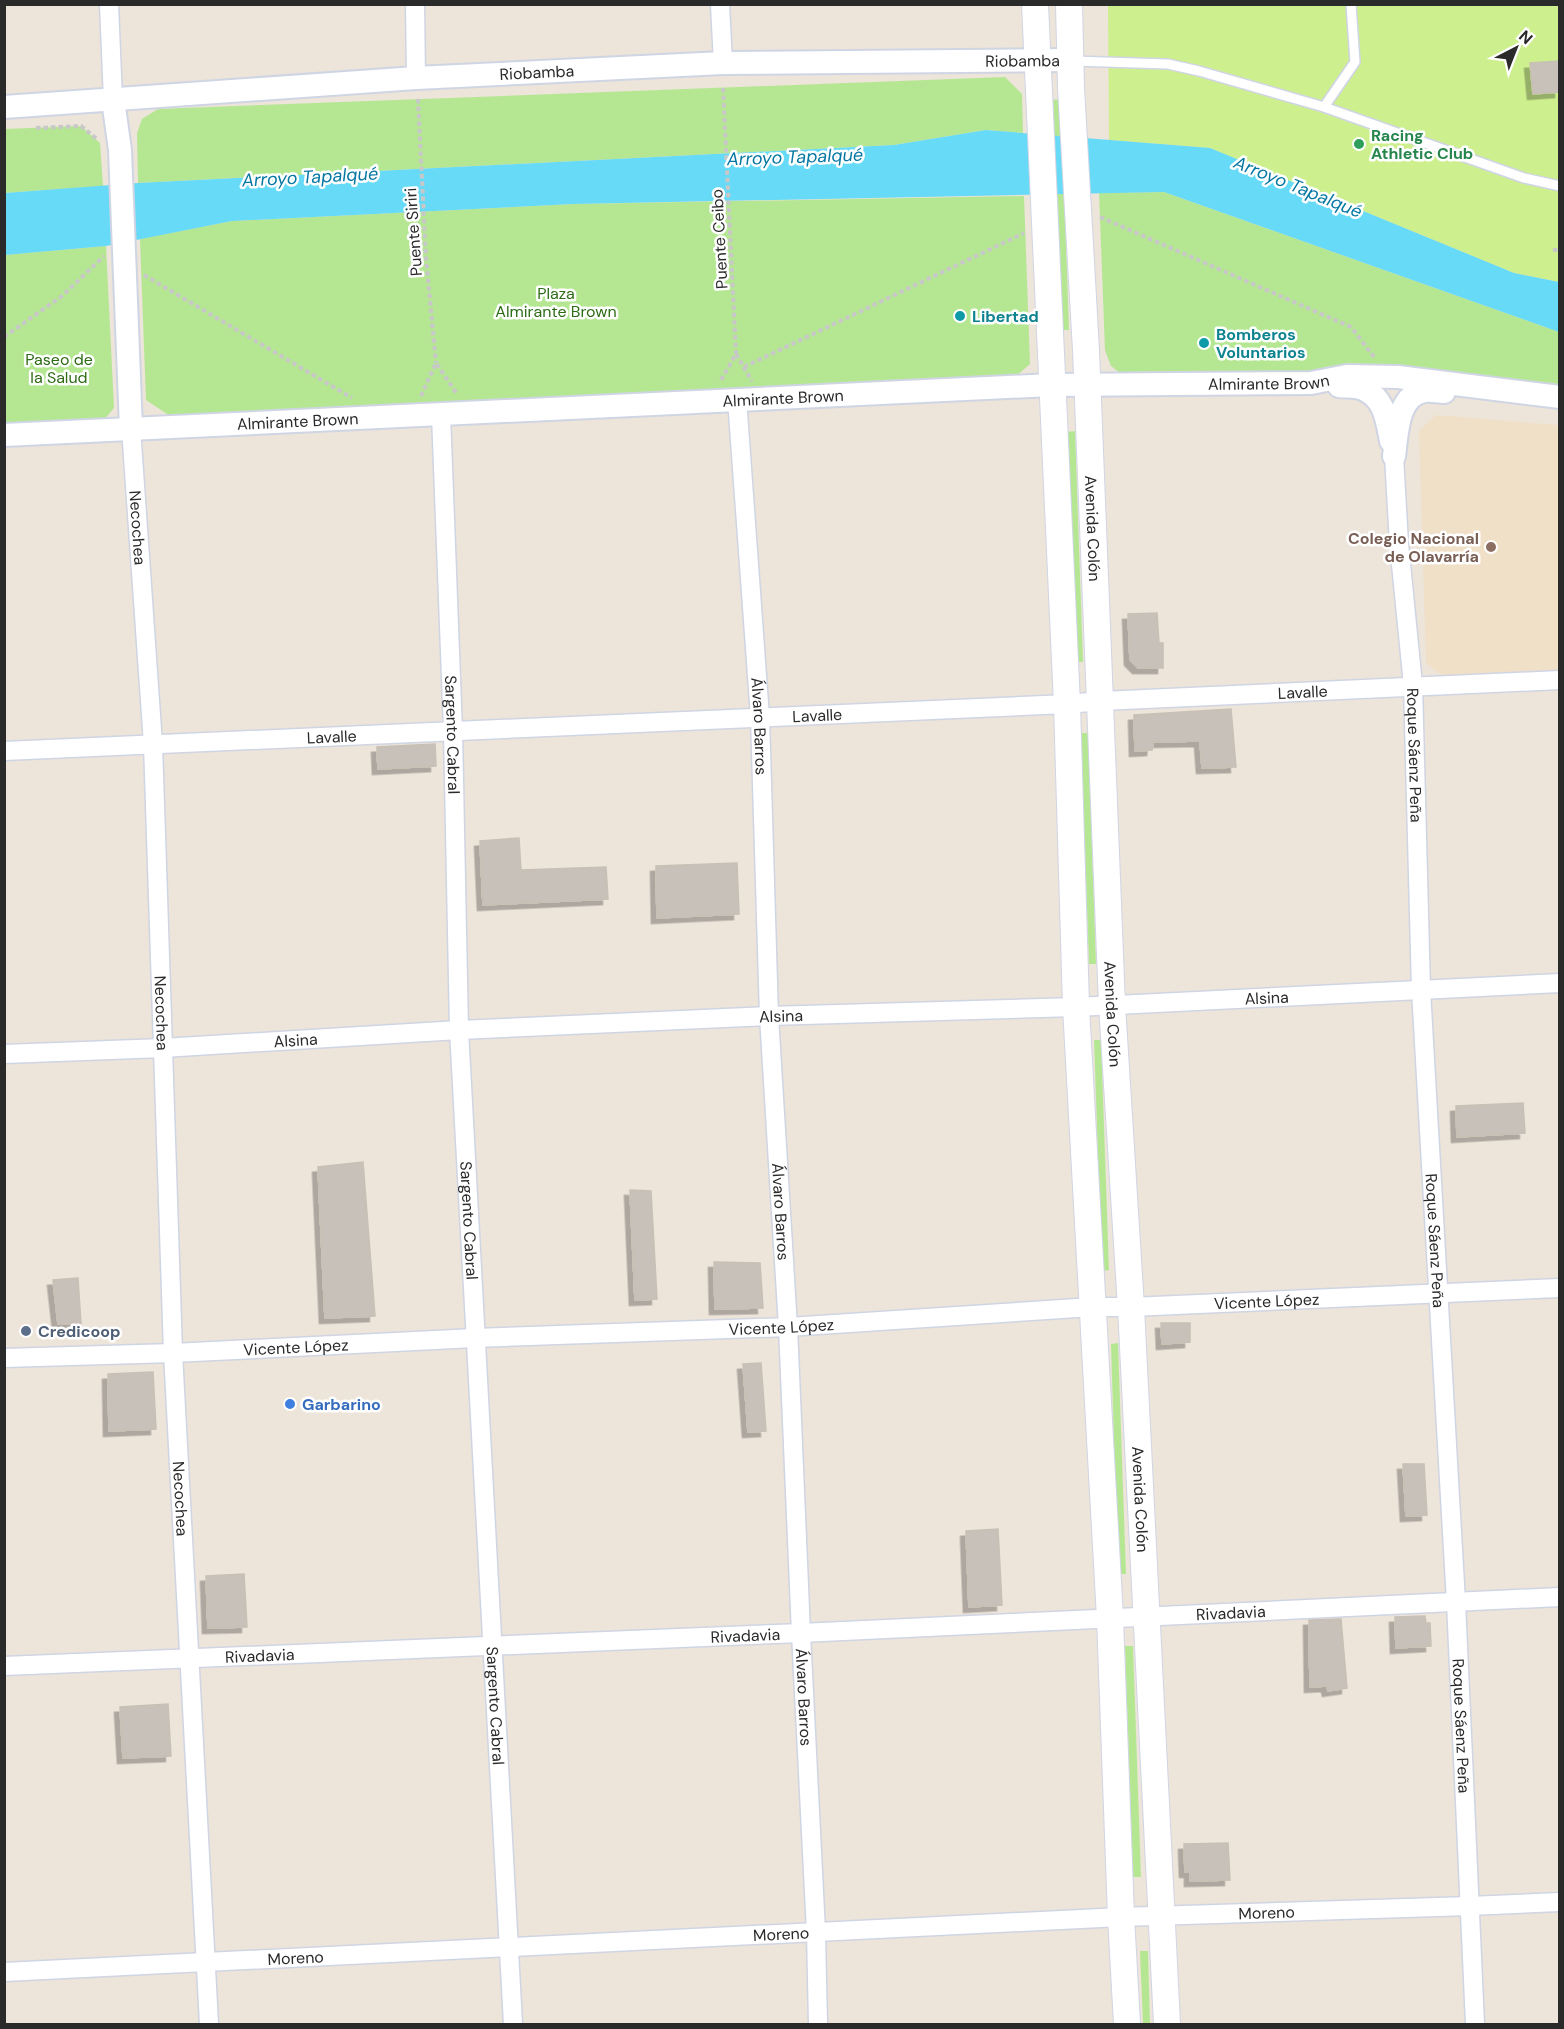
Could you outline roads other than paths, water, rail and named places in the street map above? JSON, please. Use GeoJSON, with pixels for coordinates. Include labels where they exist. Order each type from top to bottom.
{"type":"FeatureCollection","features":[{"type":"Feature","properties":{"kind":"main road"},"geometry":{"type":"LineString","coordinates":[[1035,4],[1040,94],[1033,239],[1052,385],[1067,704],[1076,1007],[1110,1618],[1127,2025]]}},
{"type":"Feature","properties":{"kind":"main road","name":"Avenida Colón"},"geometry":{"type":"LineString","coordinates":[[1069,4],[1072,94],[1091,233],[1087,384],[1112,1005],[1148,1616],[1167,2025]]}},
{"type":"Feature","properties":{"kind":"street","name":"Necochea"},"geometry":{"type":"LineString","coordinates":[[109,4],[113,100],[110,149],[122,247],[131,428],[153,744],[173,1353],[209,2025]]}},
{"type":"Feature","properties":{"kind":"street"},"geometry":{"type":"LineString","coordinates":[[415,4],[417,88]]}},
{"type":"Feature","properties":{"kind":"street"},"geometry":{"type":"LineString","coordinates":[[720,4],[723,63]]}},
{"type":"Feature","properties":{"kind":"street","name":"Riobamba"},"geometry":{"type":"LineString","coordinates":[[4,107],[113,100],[417,88],[723,63],[1071,60]]}},
{"type":"Feature","properties":{"kind":"street","name":"Almirante Brown"},"geometry":{"type":"LineString","coordinates":[[4,435],[441,414],[747,394],[1087,384],[1311,383],[1347,376],[1398,377],[1560,398]]}},
{"type":"Feature","properties":{"kind":"street"},"geometry":{"type":"LineString","coordinates":[[1311,383],[1363,389],[1376,398],[1385,410],[1394,456]]}},
{"type":"Feature","properties":{"kind":"street"},"geometry":{"type":"LineString","coordinates":[[1394,456],[1399,423],[1403,408],[1409,398],[1423,391],[1459,393],[1492,389]]}},
{"type":"Feature","properties":{"kind":"street","name":"Álvaro Barros"},"geometry":{"type":"LineString","coordinates":[[747,394],[769,1016],[788,1327],[816,1932],[818,2025]]}},
{"type":"Feature","properties":{"kind":"street","name":"Sargento Cabral"},"geometry":{"type":"LineString","coordinates":[[441,414],[453,731],[459,1030],[513,2025]]}},
{"type":"Feature","properties":{"kind":"street","name":"Roque Sáenz Peña"},"geometry":{"type":"LineString","coordinates":[[1394,456],[1399,544],[1413,686],[1421,990],[1456,1602],[1475,2025]]}},
{"type":"Feature","properties":{"kind":"street","name":"Lavalle"},"geometry":{"type":"LineString","coordinates":[[4,751],[1560,680]]}},
{"type":"Feature","properties":{"kind":"street","name":"Alsina"},"geometry":{"type":"LineString","coordinates":[[4,1054],[163,1048],[459,1030],[769,1016],[1076,1007],[1560,983]]}},
{"type":"Feature","properties":{"kind":"street","name":"Vicente López"},"geometry":{"type":"LineString","coordinates":[[4,1358],[788,1327],[1093,1307],[1560,1288]]}},
{"type":"Feature","properties":{"kind":"street","name":"Rivadavia"},"geometry":{"type":"LineString","coordinates":[[4,1666],[1560,1597]]}},
{"type":"Feature","properties":{"kind":"street","name":"Moreno"},"geometry":{"type":"LineString","coordinates":[[4,1972],[1121,1917],[1560,1902]]}},
{"type":"Feature","properties":{"kind":"lane"},"geometry":{"type":"LineString","coordinates":[[1324,107],[1355,62],[1351,4]]}},
{"type":"Feature","properties":{"kind":"lane"},"geometry":{"type":"LineString","coordinates":[[1071,60],[1168,64],[1199,70],[1324,107],[1524,178],[1560,186]]}},
{"type":"Feature","properties":{"kind":"water","name":"Arroyo Tapalqué"},"geometry":{"type":"Polygon","coordinates":[[[986,130],[1210,148],[1514,273],[1559,282],[1559,332],[1164,192],[573,204],[232,221],[106,246],[5,255],[5,193],[138,183],[894,145],[986,130]]]}},
{"type":"Feature","properties":{"kind":"place","name":"Racing Athletic Club"},"geometry":{"type":"Point","coordinates":[1359,144]}},
{"type":"Feature","properties":{"kind":"place","name":"Libertad"},"geometry":{"type":"Point","coordinates":[960,316]}},
{"type":"Feature","properties":{"kind":"place","name":"Bomberos Voluntarios"},"geometry":{"type":"Point","coordinates":[1204,343]}},
{"type":"Feature","properties":{"kind":"place","name":"Colegio Nacional de Olavarría"},"geometry":{"type":"Point","coordinates":[1491,547]}},
{"type":"Feature","properties":{"kind":"place","name":"Credicoop"},"geometry":{"type":"Point","coordinates":[26,1331]}},
{"type":"Feature","properties":{"kind":"place","name":"Garbarino"},"geometry":{"type":"Point","coordinates":[290,1404]}},
{"type":"Feature","properties":{"kind":"park label","name":"Plaza Almirante Brown"},"geometry":{"type":"Point","coordinates":[556,302]}},
{"type":"Feature","properties":{"kind":"park label","name":"Paseo de la Salud"},"geometry":{"type":"Point","coordinates":[59,368]}}]}
